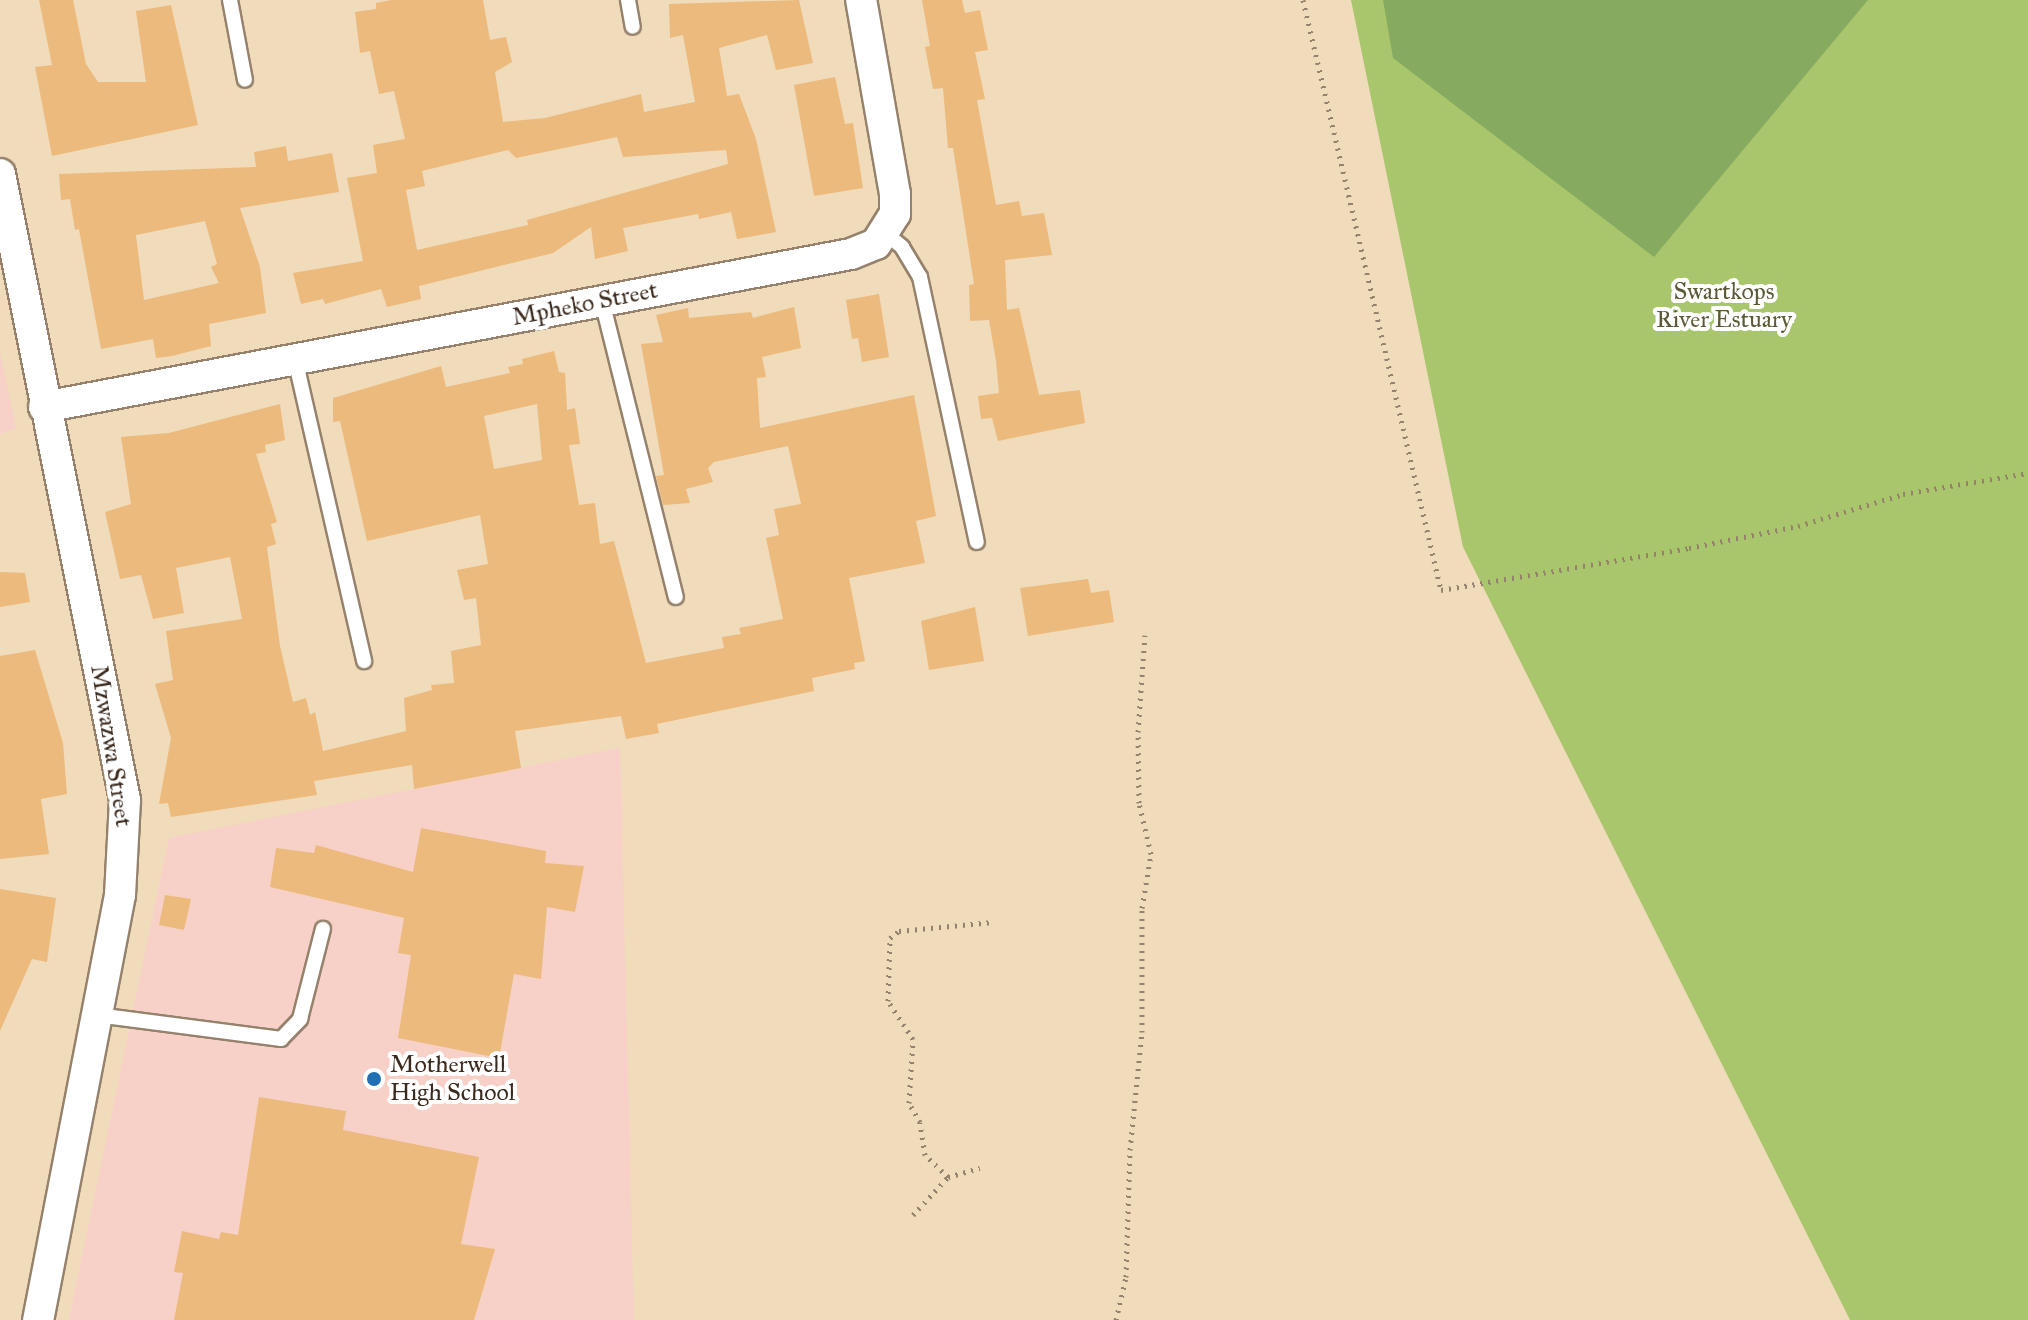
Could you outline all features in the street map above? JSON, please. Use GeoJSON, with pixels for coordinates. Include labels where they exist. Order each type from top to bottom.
{"type":"FeatureCollection","features":[{"type":"Feature","properties":{"kind":"street"},"geometry":{"type":"LineString","coordinates":[[861,0],[895,194],[895,214],[885,233]]}},
{"type":"Feature","properties":{"kind":"street","name":"Mzwazwa Street"},"geometry":{"type":"LineString","coordinates":[[0,174],[44,407],[125,800],[124,865],[38,1320]]}},
{"type":"Feature","properties":{"kind":"street","name":"Mpheko Street"},"geometry":{"type":"LineString","coordinates":[[44,407],[851,254],[876,244],[885,233]]}},
{"type":"Feature","properties":{"kind":"lane"},"geometry":{"type":"LineString","coordinates":[[230,0],[245,80]]}},
{"type":"Feature","properties":{"kind":"lane"},"geometry":{"type":"LineString","coordinates":[[628,0],[633,27]]}},
{"type":"Feature","properties":{"kind":"lane"},"geometry":{"type":"LineString","coordinates":[[885,233],[902,247],[920,277],[977,542]]}},
{"type":"Feature","properties":{"kind":"lane"},"geometry":{"type":"LineString","coordinates":[[602,301],[676,597]]}},
{"type":"Feature","properties":{"kind":"lane"},"geometry":{"type":"LineString","coordinates":[[295,359],[364,661]]}},
{"type":"Feature","properties":{"kind":"lane"},"geometry":{"type":"LineString","coordinates":[[97,1015],[281,1039],[300,1019],[312,989],[323,929]]}},
{"type":"Feature","properties":{"kind":"path"},"geometry":{"type":"LineString","coordinates":[[1303,0],[1441,590],[1689,548],[1798,526],[1903,494],[2028,473]]}},
{"type":"Feature","properties":{"kind":"path"},"geometry":{"type":"LineString","coordinates":[[1116,1320],[1126,1277],[1130,1150],[1142,1032],[1142,908],[1151,854],[1139,803],[1145,635]]}},
{"type":"Feature","properties":{"kind":"path"},"geometry":{"type":"LineString","coordinates":[[948,1177],[925,1155],[920,1122],[909,1103],[913,1039],[888,1001],[890,938],[899,931],[993,922]]}},
{"type":"Feature","properties":{"kind":"path"},"geometry":{"type":"LineString","coordinates":[[913,1215],[948,1177],[980,1168]]}},
{"type":"Feature","properties":{"kind":"shaded area"},"geometry":{"type":"Polygon","coordinates":[[[0,351],[16,428],[0,434],[0,351]]]}},
{"type":"Feature","properties":{"kind":"shaded area","name":"Motherwell High School"},"geometry":{"type":"Polygon","coordinates":[[[620,748],[634,1320],[69,1320],[169,838],[620,748]]]}},
{"type":"Feature","properties":{"kind":"green space","name":"Swartkops River Estuary"},"geometry":{"type":"Polygon","coordinates":[[[1351,0],[2028,0],[2028,1320],[1850,1320],[1463,547],[1351,0]]]}},
{"type":"Feature","properties":{"kind":"green space"},"geometry":{"type":"Polygon","coordinates":[[[1383,0],[1868,0],[1654,257],[1393,58],[1383,0]]]}},
{"type":"Feature","properties":{"kind":"building"},"geometry":{"type":"Polygon","coordinates":[[[39,0],[73,0],[86,64],[98,82],[146,82],[136,11],[171,5],[198,125],[52,156],[35,67],[52,65],[39,0]]]}},
{"type":"Feature","properties":{"kind":"building"},"geometry":{"type":"Polygon","coordinates":[[[391,0],[483,0],[490,40],[506,37],[512,62],[495,72],[503,122],[545,118],[641,94],[644,112],[695,102],[683,35],[670,38],[669,4],[799,0],[813,63],[776,70],[767,35],[719,48],[727,96],[739,94],[756,139],[776,232],[737,239],[731,212],[699,219],[698,214],[623,228],[628,251],[595,259],[591,227],[553,253],[419,286],[421,299],[387,307],[381,289],[325,304],[323,299],[301,304],[293,273],[363,261],[347,178],[377,173],[373,145],[405,139],[394,91],[379,94],[370,51],[360,53],[355,12],[376,9],[376,3],[391,0]],[[617,137],[516,158],[508,150],[422,171],[425,186],[406,190],[417,250],[528,225],[527,220],[728,164],[726,150],[623,157],[617,137]]]}},
{"type":"Feature","properties":{"kind":"building"},"geometry":{"type":"Polygon","coordinates":[[[922,0],[962,0],[965,13],[980,10],[988,50],[975,52],[985,99],[977,100],[996,205],[1019,201],[1022,216],[1044,213],[1052,255],[1005,260],[1007,310],[1019,308],[1039,395],[1080,390],[1085,423],[998,441],[992,418],[981,419],[978,396],[999,393],[996,361],[989,320],[970,321],[969,285],[974,284],[953,148],[948,148],[943,88],[933,89],[925,47],[930,46],[922,0]]]}},
{"type":"Feature","properties":{"kind":"building"},"geometry":{"type":"Polygon","coordinates":[[[835,77],[845,124],[853,123],[863,188],[814,196],[794,85],[835,77]]]}},
{"type":"Feature","properties":{"kind":"building"},"geometry":{"type":"Polygon","coordinates":[[[286,146],[288,161],[332,153],[339,192],[240,208],[260,267],[266,313],[209,324],[211,346],[172,356],[156,358],[153,339],[101,349],[79,229],[75,230],[70,199],[61,200],[59,174],[256,167],[254,152],[286,146]],[[205,221],[136,235],[144,300],[219,283],[211,267],[217,264],[205,221]]]}},
{"type":"Feature","properties":{"kind":"building"},"geometry":{"type":"Polygon","coordinates":[[[879,294],[889,357],[862,362],[858,338],[852,339],[846,300],[879,294]]]}},
{"type":"Feature","properties":{"kind":"building"},"geometry":{"type":"Polygon","coordinates":[[[794,307],[801,348],[762,357],[766,377],[757,378],[760,428],[914,395],[936,516],[916,521],[925,563],[849,578],[865,661],[854,663],[855,669],[812,678],[814,691],[657,724],[659,733],[626,739],[621,716],[515,731],[521,768],[414,789],[412,765],[314,781],[317,795],[171,817],[168,803],[159,804],[171,738],[155,684],[173,680],[166,631],[242,619],[230,557],[176,568],[184,613],[153,619],[141,575],[120,579],[105,512],[131,504],[121,437],[169,433],[280,404],[285,440],[265,445],[266,452],[256,454],[277,522],[271,524],[276,544],[267,547],[280,646],[293,702],[306,698],[310,715],[315,712],[323,751],[406,731],[404,698],[432,690],[431,685],[454,683],[451,651],[481,645],[476,598],[464,600],[457,570],[488,564],[480,515],[367,541],[340,421],[333,422],[333,398],[441,366],[446,387],[510,373],[508,367],[523,364],[522,359],[554,351],[559,372],[565,373],[567,410],[575,408],[580,444],[569,445],[579,505],[595,503],[600,544],[614,541],[646,663],[724,648],[722,637],[741,634],[739,628],[783,619],[766,538],[779,535],[774,509],[801,504],[788,446],[714,462],[708,468],[713,482],[686,489],[690,503],[663,505],[656,476],[664,475],[641,344],[663,342],[656,315],[688,308],[689,318],[751,312],[753,318],[794,307]],[[537,404],[484,416],[494,469],[542,460],[537,404]]]}},
{"type":"Feature","properties":{"kind":"building"},"geometry":{"type":"Polygon","coordinates":[[[0,572],[25,573],[30,602],[0,607],[0,572]]]}},
{"type":"Feature","properties":{"kind":"building"},"geometry":{"type":"Polygon","coordinates":[[[1088,579],[1091,593],[1109,590],[1114,622],[1028,636],[1020,588],[1088,579]]]}},
{"type":"Feature","properties":{"kind":"building"},"geometry":{"type":"Polygon","coordinates":[[[975,607],[984,661],[929,670],[921,621],[975,607]]]}},
{"type":"Feature","properties":{"kind":"building"},"geometry":{"type":"Polygon","coordinates":[[[35,650],[63,743],[67,794],[41,799],[49,854],[0,859],[0,656],[35,650]]]}},
{"type":"Feature","properties":{"kind":"building"},"geometry":{"type":"Polygon","coordinates":[[[421,828],[546,851],[545,863],[584,866],[575,912],[547,907],[541,979],[514,974],[499,1058],[398,1038],[411,955],[398,953],[404,918],[270,887],[276,848],[314,853],[316,845],[413,872],[421,828]]]}},
{"type":"Feature","properties":{"kind":"building"},"geometry":{"type":"Polygon","coordinates":[[[0,889],[56,898],[47,962],[32,959],[0,1031],[0,889]]]}},
{"type":"Feature","properties":{"kind":"building"},"geometry":{"type":"Polygon","coordinates":[[[165,895],[191,899],[184,930],[159,925],[165,895]]]}},
{"type":"Feature","properties":{"kind":"building"},"geometry":{"type":"Polygon","coordinates":[[[259,1097],[346,1111],[343,1130],[479,1157],[461,1244],[495,1249],[474,1320],[174,1320],[183,1273],[174,1272],[182,1231],[219,1239],[221,1232],[238,1235],[259,1097]]]}},
{"type":"Feature","properties":{"kind":"place","name":"Motherwell High School"},"geometry":{"type":"Point","coordinates":[374,1079]}}]}
